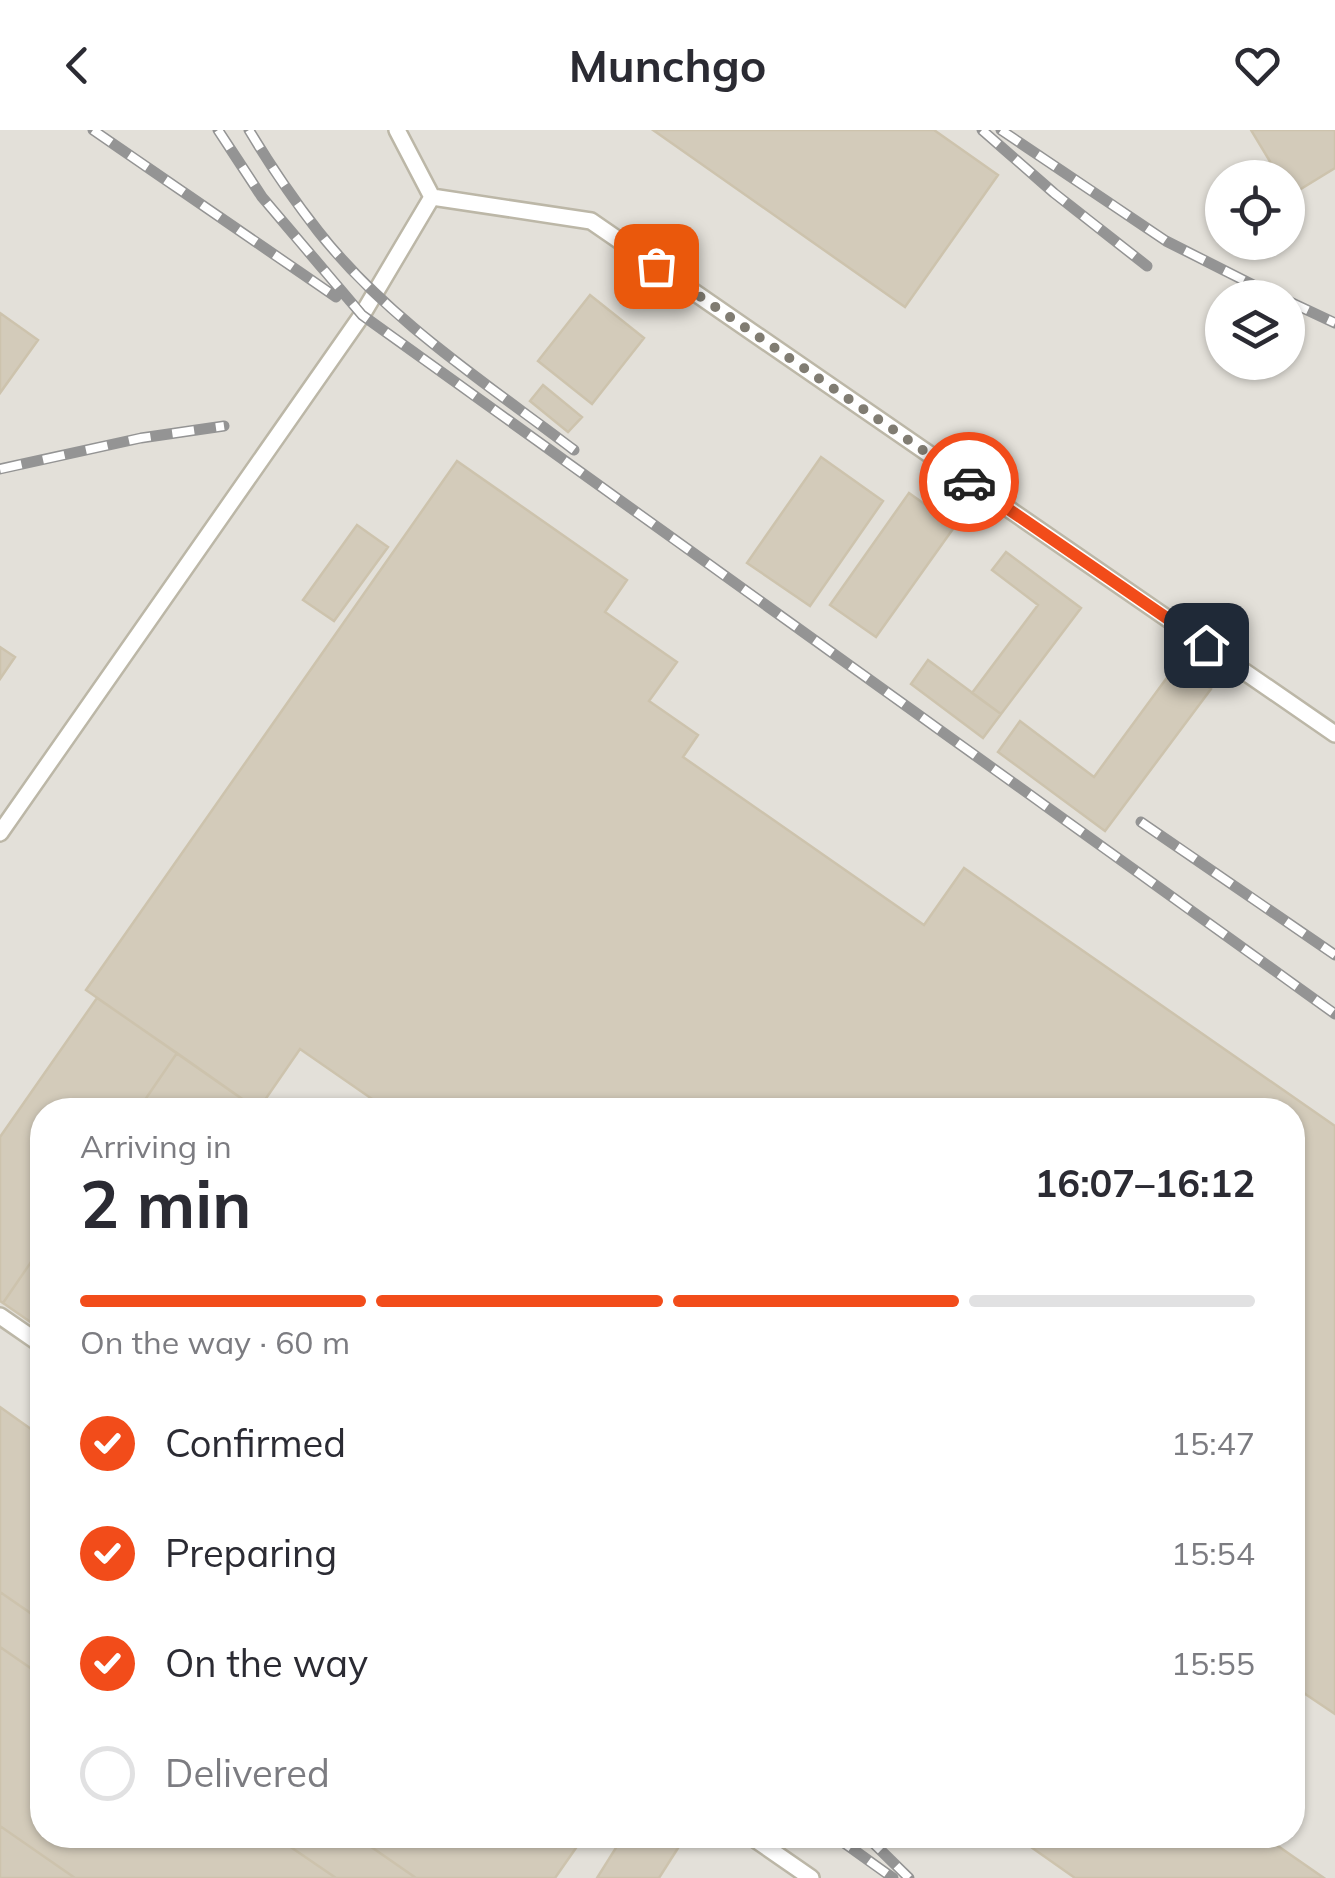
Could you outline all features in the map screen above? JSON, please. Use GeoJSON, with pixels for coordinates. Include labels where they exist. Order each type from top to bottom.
{"type":"FeatureCollection","features":[{"type":"Feature","properties":{"kind":"lane"},"geometry":{"type":"LineString","coordinates":[[397,130],[432,197]]}},
{"type":"Feature","properties":{"kind":"lane"},"geometry":{"type":"LineString","coordinates":[[432,197],[591,221],[1335,734]]}},
{"type":"Feature","properties":{"kind":"lane"},"geometry":{"type":"LineString","coordinates":[[0,833],[362,315],[432,197]]}},
{"type":"Feature","properties":{"kind":"lane"},"geometry":{"type":"LineString","coordinates":[[0,1316],[30,1337]]}},
{"type":"Feature","properties":{"kind":"lane"},"geometry":{"type":"LineString","coordinates":[[768,1848],[811,1878]]}},
{"type":"Feature","properties":{"kind":"shaded area"},"geometry":{"type":"Polygon","coordinates":[[[0,130],[1335,130],[1335,1878],[0,1878],[0,130]]]}},
{"type":"Feature","properties":{"kind":"building"},"geometry":{"type":"Polygon","coordinates":[[[653,130],[934,130],[998,175],[905,307],[653,130]]]}},
{"type":"Feature","properties":{"kind":"building"},"geometry":{"type":"Polygon","coordinates":[[[1251,130],[1335,130],[1335,168],[1305,186],[1305,160],[1269,160],[1251,130]]]}},
{"type":"Feature","properties":{"kind":"building"},"geometry":{"type":"Polygon","coordinates":[[[590,295],[644,338],[592,404],[538,361],[590,295]]]}},
{"type":"Feature","properties":{"kind":"building"},"geometry":{"type":"Polygon","coordinates":[[[0,313],[38,340],[0,393],[0,313]]]}},
{"type":"Feature","properties":{"kind":"building"},"geometry":{"type":"Polygon","coordinates":[[[543,385],[582,417],[568,432],[530,401],[543,385]]]}},
{"type":"Feature","properties":{"kind":"building"},"geometry":{"type":"Polygon","coordinates":[[[821,457],[883,501],[810,606],[747,563],[821,457]]]}},
{"type":"Feature","properties":{"kind":"building"},"geometry":{"type":"Polygon","coordinates":[[[457,461],[627,580],[605,612],[677,662],[649,701],[698,735],[683,757],[924,925],[964,868],[1295,1098],[371,1098],[300,1049],[266,1098],[241,1098],[86,990],[457,461]]]}},
{"type":"Feature","properties":{"kind":"building"},"geometry":{"type":"Polygon","coordinates":[[[909,493],[955,526],[876,637],[830,605],[909,493]]]}},
{"type":"Feature","properties":{"kind":"building"},"geometry":{"type":"Polygon","coordinates":[[[357,525],[388,547],[334,621],[303,600],[357,525]]]}},
{"type":"Feature","properties":{"kind":"building"},"geometry":{"type":"Polygon","coordinates":[[[1006,552],[1081,608],[1001,714],[972,693],[1038,605],[992,570],[1006,552]]]}},
{"type":"Feature","properties":{"kind":"building"},"geometry":{"type":"Polygon","coordinates":[[[0,647],[15,657],[0,679],[0,647]]]}},
{"type":"Feature","properties":{"kind":"building"},"geometry":{"type":"Polygon","coordinates":[[[928,660],[1001,714],[983,738],[911,684],[928,660]]]}},
{"type":"Feature","properties":{"kind":"building"},"geometry":{"type":"Polygon","coordinates":[[[1177,664],[1211,689],[1105,831],[998,752],[1020,721],[1094,777],[1177,664]]]}},
{"type":"Feature","properties":{"kind":"building"},"geometry":{"type":"Polygon","coordinates":[[[97,998],[177,1053],[146,1098],[30,1098],[30,1264],[3,1303],[0,1137],[97,998]]]}},
{"type":"Feature","properties":{"kind":"building"},"geometry":{"type":"Polygon","coordinates":[[[177,1053],[241,1098],[146,1098],[177,1053]]]}},
{"type":"Feature","properties":{"kind":"building"},"geometry":{"type":"Polygon","coordinates":[[[1305,1105],[1335,1126],[1335,1714],[1305,1694],[1305,1105]]]}},
{"type":"Feature","properties":{"kind":"building"},"geometry":{"type":"Polygon","coordinates":[[[30,1264],[30,1322],[3,1303],[30,1264]]]}},
{"type":"Feature","properties":{"kind":"building"},"geometry":{"type":"Polygon","coordinates":[[[0,1407],[30,1428],[30,1613],[0,1592],[0,1407]]]}},
{"type":"Feature","properties":{"kind":"building"},"geometry":{"type":"Polygon","coordinates":[[[0,1592],[30,1613],[30,1668],[0,1647],[0,1592]]]}},
{"type":"Feature","properties":{"kind":"building"},"geometry":{"type":"Polygon","coordinates":[[[0,1647],[30,1668],[30,1847],[0,1826],[0,1647]]]}},
{"type":"Feature","properties":{"kind":"building"},"geometry":{"type":"Polygon","coordinates":[[[0,1826],[75,1878],[0,1878],[0,1826]]]}},
{"type":"Feature","properties":{"kind":"building"},"geometry":{"type":"Polygon","coordinates":[[[32,1848],[292,1848],[336,1878],[75,1878],[32,1848]]]}},
{"type":"Feature","properties":{"kind":"building"},"geometry":{"type":"Polygon","coordinates":[[[292,1848],[373,1848],[416,1878],[336,1878],[292,1848]]]}},
{"type":"Feature","properties":{"kind":"building"},"geometry":{"type":"Polygon","coordinates":[[[373,1848],[576,1848],[555,1878],[416,1878],[373,1848]]]}},
{"type":"Feature","properties":{"kind":"building"},"geometry":{"type":"Polygon","coordinates":[[[616,1848],[678,1848],[659,1878],[597,1878],[616,1848]]]}},
{"type":"Feature","properties":{"kind":"building"},"geometry":{"type":"Polygon","coordinates":[[[1032,1848],[1281,1848],[1324,1878],[1075,1878],[1032,1848]]]}},
{"type":"Feature","properties":{"kind":"railway"},"geometry":{"type":"LineString","coordinates":[[93,130],[336,297]]}},
{"type":"Feature","properties":{"kind":"railway"},"geometry":{"type":"LineString","coordinates":[[218,130],[262,197],[362,315],[1335,1014]]}},
{"type":"Feature","properties":{"kind":"railway"},"geometry":{"type":"LineString","coordinates":[[249,130],[318,231],[375,293],[439,348],[574,450]]}},
{"type":"Feature","properties":{"kind":"railway"},"geometry":{"type":"LineString","coordinates":[[982,130],[1147,266]]}},
{"type":"Feature","properties":{"kind":"railway"},"geometry":{"type":"LineString","coordinates":[[1001,130],[1166,241],[1243,280]]}},
{"type":"Feature","properties":{"kind":"railway"},"geometry":{"type":"LineString","coordinates":[[1305,309],[1335,323]]}},
{"type":"Feature","properties":{"kind":"railway"},"geometry":{"type":"LineString","coordinates":[[0,469],[141,438],[224,426]]}},
{"type":"Feature","properties":{"kind":"railway"},"geometry":{"type":"LineString","coordinates":[[1141,822],[1335,955]]}},
{"type":"Feature","properties":{"kind":"railway"},"geometry":{"type":"LineString","coordinates":[[851,1848],[893,1878]]}},
{"type":"Feature","properties":{"kind":"railway"},"geometry":{"type":"LineString","coordinates":[[878,1848],[909,1878]]}},
{"type":"Feature","properties":{"kind":"way so far"},"geometry":{"type":"LineString","coordinates":[[656,266],[969,482]]}},
{"type":"Feature","properties":{"kind":"route"},"geometry":{"type":"LineString","coordinates":[[969,482],[1206,645]]}}]}
